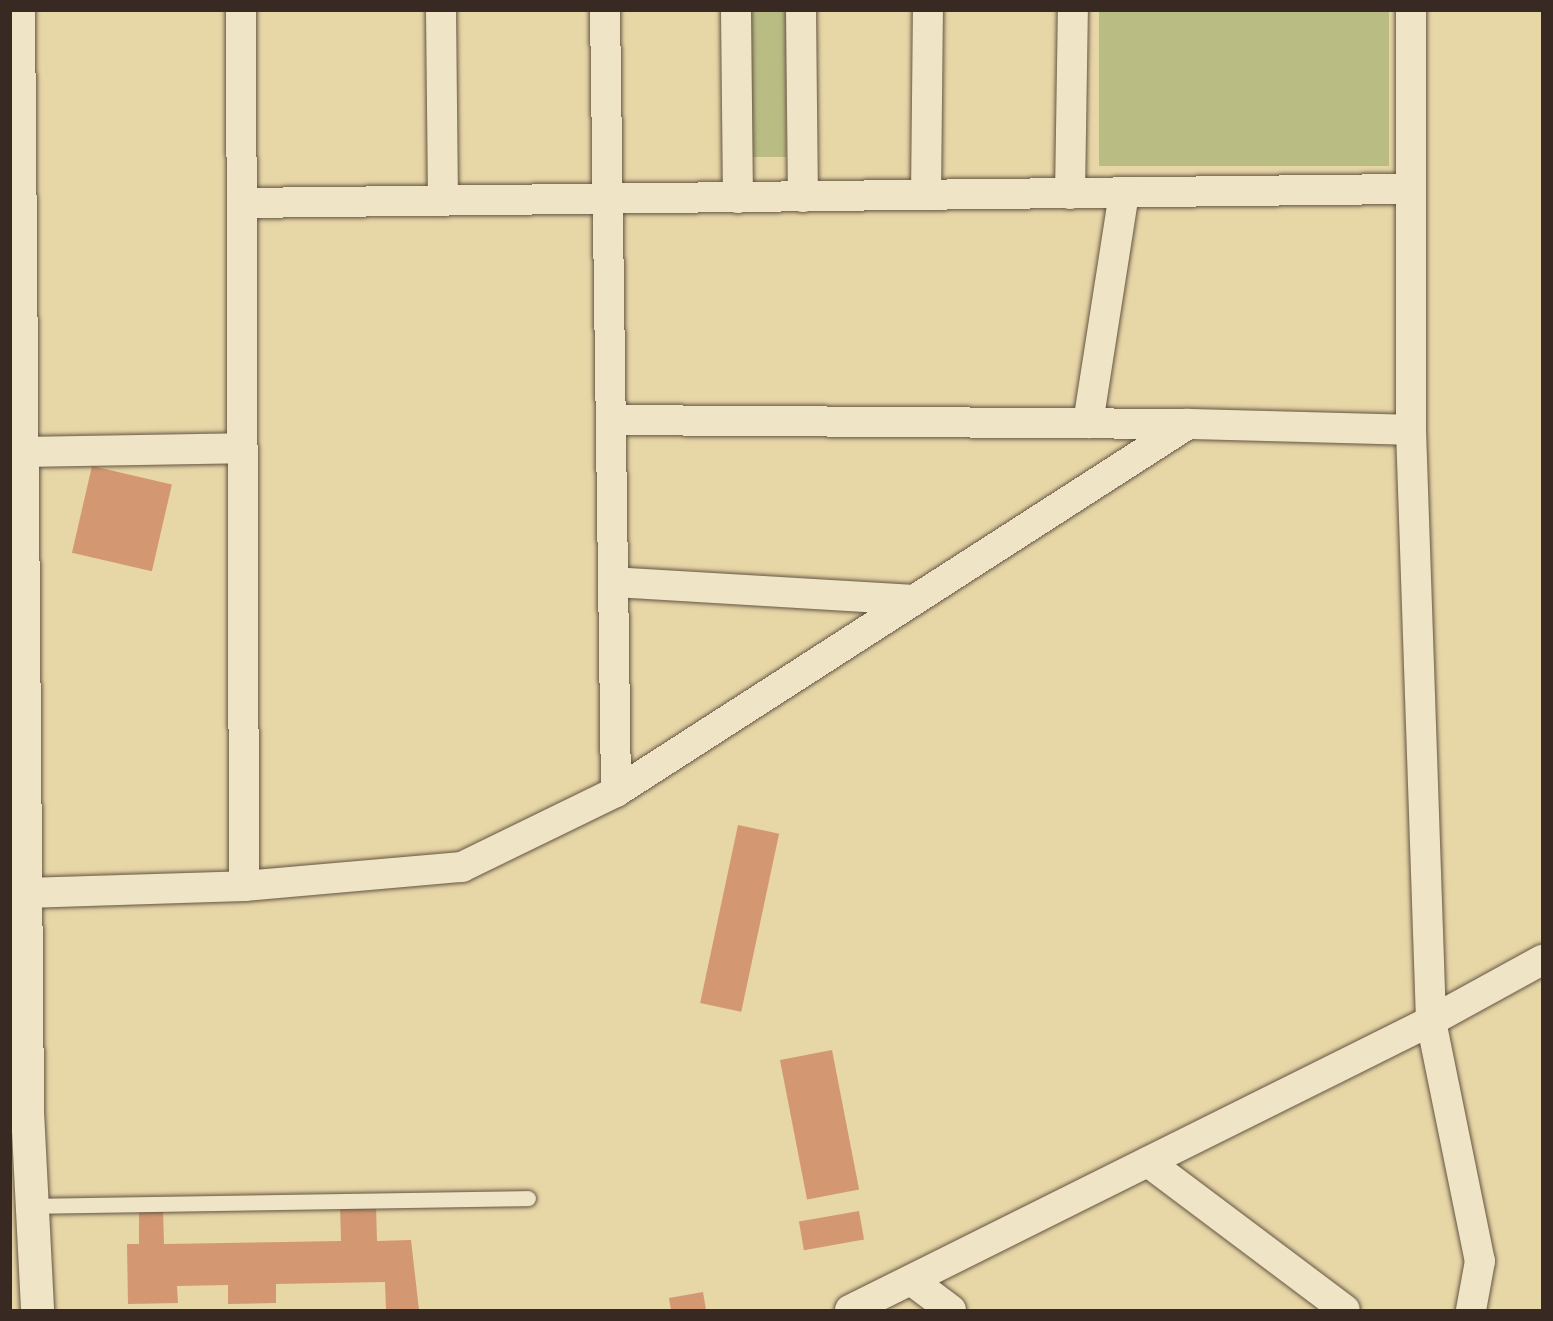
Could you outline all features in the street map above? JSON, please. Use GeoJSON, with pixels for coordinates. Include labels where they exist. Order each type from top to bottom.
{"type":"FeatureCollection","features":[{"type":"Feature","properties":{"kind":"main road"},"geometry":{"type":"LineString","coordinates":[[18,10],[25,893],[32,1206],[37,1311]]}},
{"type":"Feature","properties":{"kind":"street"},"geometry":{"type":"LineString","coordinates":[[241,10],[244,886]]}},
{"type":"Feature","properties":{"kind":"street"},"geometry":{"type":"LineString","coordinates":[[441,10],[443,201]]}},
{"type":"Feature","properties":{"kind":"street"},"geometry":{"type":"LineString","coordinates":[[605,10],[616,792]]}},
{"type":"Feature","properties":{"kind":"street"},"geometry":{"type":"LineString","coordinates":[[736,10],[738,198]]}},
{"type":"Feature","properties":{"kind":"street"},"geometry":{"type":"LineString","coordinates":[[801,10],[804,197]]}},
{"type":"Feature","properties":{"kind":"street"},"geometry":{"type":"LineString","coordinates":[[926,195],[928,10]]}},
{"type":"Feature","properties":{"kind":"street"},"geometry":{"type":"LineString","coordinates":[[1070,194],[1073,10]]}},
{"type":"Feature","properties":{"kind":"street"},"geometry":{"type":"LineString","coordinates":[[1411,10],[1412,430],[1431,1021],[1480,1261],[1471,1311]]}},
{"type":"Feature","properties":{"kind":"street"},"geometry":{"type":"LineString","coordinates":[[242,202],[608,200],[1411,189]]}},
{"type":"Feature","properties":{"kind":"street"},"geometry":{"type":"LineString","coordinates":[[1088,423],[1124,193]]}},
{"type":"Feature","properties":{"kind":"street"},"geometry":{"type":"LineString","coordinates":[[611,420],[1188,424],[1412,430]]}},
{"type":"Feature","properties":{"kind":"street"},"geometry":{"type":"LineString","coordinates":[[25,893],[244,886],[462,867],[616,792],[1188,424]]}},
{"type":"Feature","properties":{"kind":"street"},"geometry":{"type":"LineString","coordinates":[[22,452],[243,448]]}},
{"type":"Feature","properties":{"kind":"street"},"geometry":{"type":"LineString","coordinates":[[613,582],[912,600]]}},
{"type":"Feature","properties":{"kind":"street"},"geometry":{"type":"LineString","coordinates":[[850,1311],[1431,1021],[1542,960]]}},
{"type":"Feature","properties":{"kind":"street"},"geometry":{"type":"LineString","coordinates":[[1148,1162],[1345,1311]]}},
{"type":"Feature","properties":{"kind":"street"},"geometry":{"type":"LineString","coordinates":[[911,1280],[951,1311]]}},
{"type":"Feature","properties":{"kind":"lane"},"geometry":{"type":"LineString","coordinates":[[32,1206],[528,1198]]}},
{"type":"Feature","properties":{"kind":"green space"},"geometry":{"type":"Polygon","coordinates":[[[746,11],[786,11],[786,157],[746,157],[746,11]]]}},
{"type":"Feature","properties":{"kind":"green space"},"geometry":{"type":"Polygon","coordinates":[[[1099,11],[1389,11],[1389,166],[1099,166],[1099,11]]]}},
{"type":"Feature","properties":{"kind":"building"},"geometry":{"type":"Polygon","coordinates":[[[92,466],[172,484],[152,571],[72,553],[92,466]]]}},
{"type":"Feature","properties":{"kind":"building"},"geometry":{"type":"Polygon","coordinates":[[[738,825],[779,834],[741,1012],[700,1003],[738,825]]]}},
{"type":"Feature","properties":{"kind":"building"},"geometry":{"type":"Polygon","coordinates":[[[832,1050],[859,1189],[807,1200],[780,1060],[832,1050]]]}},
{"type":"Feature","properties":{"kind":"building"},"geometry":{"type":"Polygon","coordinates":[[[376,1205],[377,1241],[411,1240],[419,1310],[386,1310],[385,1282],[276,1284],[276,1303],[228,1304],[228,1285],[177,1286],[178,1303],[128,1304],[127,1244],[139,1244],[139,1208],[163,1208],[164,1244],[341,1241],[340,1206],[376,1205]]]}},
{"type":"Feature","properties":{"kind":"building"},"geometry":{"type":"Polygon","coordinates":[[[859,1211],[864,1240],[804,1250],[799,1222],[859,1211]]]}},
{"type":"Feature","properties":{"kind":"building"},"geometry":{"type":"Polygon","coordinates":[[[703,1292],[706,1310],[671,1310],[669,1298],[703,1292]]]}}]}
